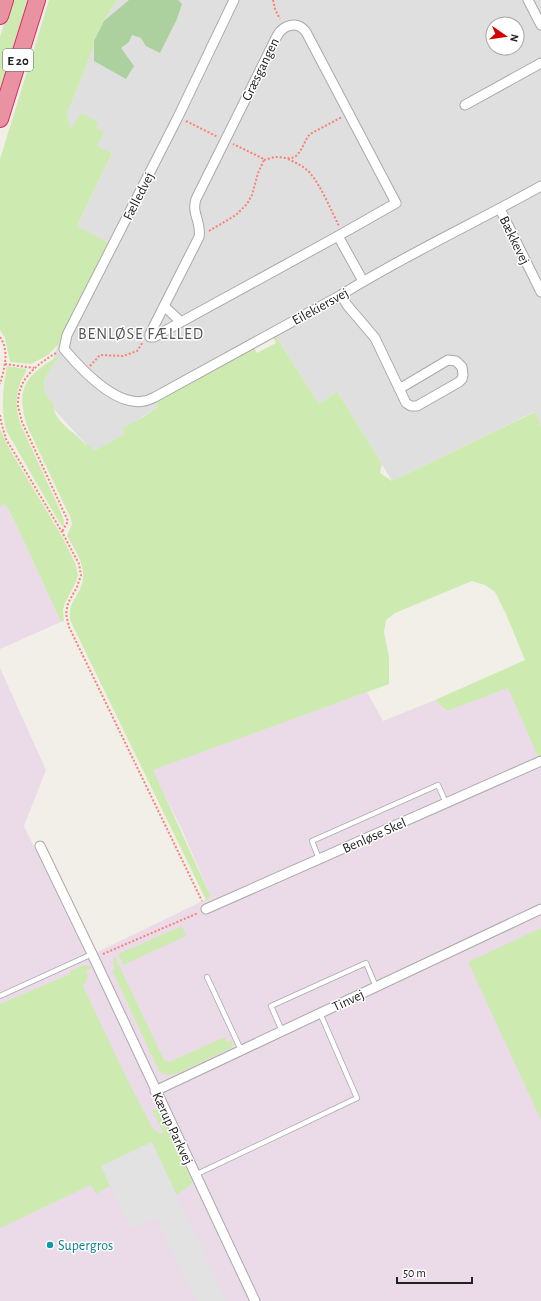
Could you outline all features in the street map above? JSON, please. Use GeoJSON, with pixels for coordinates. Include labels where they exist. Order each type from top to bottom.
{"type":"FeatureCollection","features":[{"type":"Feature","properties":{"kind":"highway"},"geometry":{"type":"LineString","coordinates":[[0,16],[5,0]]}},
{"type":"Feature","properties":{"kind":"highway","name":"E 20"},"geometry":{"type":"LineString","coordinates":[[0,119],[37,0]]}},
{"type":"Feature","properties":{"kind":"street","name":"Fælledvej"},"geometry":{"type":"LineString","coordinates":[[64,349],[67,335],[178,117],[234,0]]}},
{"type":"Feature","properties":{"kind":"street"},"geometry":{"type":"LineString","coordinates":[[528,0],[541,25]]}},
{"type":"Feature","properties":{"kind":"street","name":"Græsgangen"},"geometry":{"type":"LineString","coordinates":[[150,337],[154,337],[396,203],[303,28],[293,25],[284,27],[279,31],[194,204],[195,215],[200,225],[200,233]]}},
{"type":"Feature","properties":{"kind":"street"},"geometry":{"type":"LineString","coordinates":[[465,105],[541,63]]}},
{"type":"Feature","properties":{"kind":"street","name":"Eilekiersvej"},"geometry":{"type":"LineString","coordinates":[[86,371],[116,396],[129,401],[143,402],[155,397],[363,281],[541,186]]}},
{"type":"Feature","properties":{"kind":"street","name":"Bækkevej"},"geometry":{"type":"LineString","coordinates":[[500,209],[541,292]]}},
{"type":"Feature","properties":{"kind":"street"},"geometry":{"type":"LineString","coordinates":[[150,337],[150,334],[200,233]]}},
{"type":"Feature","properties":{"kind":"street"},"geometry":{"type":"LineString","coordinates":[[340,235],[363,281]]}},
{"type":"Feature","properties":{"kind":"street"},"geometry":{"type":"LineString","coordinates":[[341,294],[347,305],[375,338],[399,389],[406,403],[411,406],[417,406],[459,382],[463,375],[462,367],[456,361],[448,360],[399,389]]}},
{"type":"Feature","properties":{"kind":"street"},"geometry":{"type":"LineString","coordinates":[[164,306],[181,322]]}},
{"type":"Feature","properties":{"kind":"street"},"geometry":{"type":"LineString","coordinates":[[64,349],[86,371]]}},
{"type":"Feature","properties":{"kind":"street","name":"Benløse Skel"},"geometry":{"type":"LineString","coordinates":[[206,909],[541,761]]}},
{"type":"Feature","properties":{"kind":"street","name":"Kærup Parkvej"},"geometry":{"type":"LineString","coordinates":[[40,846],[255,1301]]}},
{"type":"Feature","properties":{"kind":"street","name":"Tinvej"},"geometry":{"type":"LineString","coordinates":[[155,1091],[541,909]]}},
{"type":"Feature","properties":{"kind":"lane"},"geometry":{"type":"LineString","coordinates":[[319,859],[312,841],[438,785],[446,803]]}},
{"type":"Feature","properties":{"kind":"lane"},"geometry":{"type":"LineString","coordinates":[[0,996],[93,956]]}},
{"type":"Feature","properties":{"kind":"lane"},"geometry":{"type":"LineString","coordinates":[[282,1031],[271,1006],[366,963],[376,987]]}},
{"type":"Feature","properties":{"kind":"lane"},"geometry":{"type":"LineString","coordinates":[[207,977],[241,1050]]}},
{"type":"Feature","properties":{"kind":"lane"},"geometry":{"type":"LineString","coordinates":[[195,1175],[357,1098],[320,1013]]}},
{"type":"Feature","properties":{"kind":"path"},"geometry":{"type":"LineString","coordinates":[[272,0],[284,27]]}},
{"type":"Feature","properties":{"kind":"path"},"geometry":{"type":"LineString","coordinates":[[288,159],[299,153],[310,134],[349,114]]}},
{"type":"Feature","properties":{"kind":"path"},"geometry":{"type":"LineString","coordinates":[[178,117],[264,160],[276,157],[288,159],[302,166],[310,173],[317,183],[340,235]]}},
{"type":"Feature","properties":{"kind":"path"},"geometry":{"type":"LineString","coordinates":[[200,233],[219,225],[244,207],[252,194],[258,173],[264,160]]}},
{"type":"Feature","properties":{"kind":"path"},"geometry":{"type":"LineString","coordinates":[[0,337],[5,350],[5,364],[0,384]]}},
{"type":"Feature","properties":{"kind":"path"},"geometry":{"type":"LineString","coordinates":[[86,371],[100,355],[103,354],[118,357],[137,351],[142,342],[150,337]]}},
{"type":"Feature","properties":{"kind":"path"},"geometry":{"type":"LineString","coordinates":[[62,532],[68,521],[22,422],[18,406],[21,390],[26,376],[34,368],[64,349]]}},
{"type":"Feature","properties":{"kind":"path"},"geometry":{"type":"LineString","coordinates":[[5,364],[34,368]]}},
{"type":"Feature","properties":{"kind":"path"},"geometry":{"type":"LineString","coordinates":[[0,414],[6,439],[62,532],[79,564],[80,576],[77,587],[68,603],[66,614],[69,627],[206,909],[93,956]]}},
{"type":"Feature","properties":{"kind":"shaded area"},"geometry":{"type":"Polygon","coordinates":[[[117,0],[541,0],[541,426],[534,412],[392,481],[337,391],[319,404],[275,335],[142,417],[125,434],[93,452],[40,394],[58,345],[108,244],[77,226],[112,153],[96,146],[71,130],[67,114],[104,21],[117,0]]]}},
{"type":"Feature","properties":{"kind":"shaded area"},"geometry":{"type":"Polygon","coordinates":[[[5,504],[14,520],[61,622],[0,649],[0,506],[5,504]]]}},
{"type":"Feature","properties":{"kind":"shaded area"},"geometry":{"type":"Polygon","coordinates":[[[0,668],[46,770],[24,826],[87,957],[211,897],[183,832],[152,770],[367,692],[383,721],[435,700],[447,711],[508,687],[541,763],[541,1301],[0,1301],[0,668]]]}},
{"type":"Feature","properties":{"kind":"shaded area"},"geometry":{"type":"Polygon","coordinates":[[[152,1142],[226,1301],[196,1301],[156,1217],[130,1229],[101,1166],[152,1142]]]}},
{"type":"Feature","properties":{"kind":"green space"},"geometry":{"type":"Polygon","coordinates":[[[11,0],[30,0],[0,96],[0,37],[11,0]]]}},
{"type":"Feature","properties":{"kind":"green space"},"geometry":{"type":"Polygon","coordinates":[[[49,0],[117,0],[104,21],[67,114],[71,129],[81,113],[99,122],[96,128],[104,132],[97,146],[112,153],[77,226],[109,243],[58,345],[48,355],[31,364],[10,362],[5,338],[0,330],[0,159],[49,0]]]}},
{"type":"Feature","properties":{"kind":"green space"},"geometry":{"type":"Polygon","coordinates":[[[129,0],[178,0],[182,4],[177,19],[160,53],[146,46],[141,38],[132,35],[129,42],[121,48],[134,66],[126,79],[94,61],[94,41],[104,21],[129,0]]]}},
{"type":"Feature","properties":{"kind":"green space"},"geometry":{"type":"Polygon","coordinates":[[[275,335],[319,404],[337,391],[382,464],[380,473],[392,481],[535,412],[541,426],[541,756],[538,757],[508,688],[447,711],[435,700],[525,660],[495,592],[485,585],[472,581],[395,613],[386,620],[384,632],[389,657],[389,684],[153,770],[211,897],[206,900],[70,620],[73,601],[82,584],[83,569],[81,562],[67,536],[72,524],[71,519],[28,428],[22,403],[23,393],[31,376],[48,362],[60,355],[45,379],[44,385],[47,397],[53,403],[54,410],[60,421],[94,451],[125,434],[122,428],[137,421],[158,407],[156,401],[254,348],[257,353],[276,343],[273,337],[275,335]]]}},
{"type":"Feature","properties":{"kind":"green space"},"geometry":{"type":"Polygon","coordinates":[[[7,366],[27,369],[21,381],[18,392],[17,407],[20,423],[60,510],[64,521],[64,526],[62,526],[59,522],[7,432],[3,415],[3,391],[7,366]]]}},
{"type":"Feature","properties":{"kind":"green space"},"geometry":{"type":"Polygon","coordinates":[[[0,429],[9,448],[64,540],[76,565],[78,575],[65,603],[63,610],[64,621],[61,622],[14,520],[5,504],[0,506],[0,429]]]}},
{"type":"Feature","properties":{"kind":"green space"},"geometry":{"type":"Polygon","coordinates":[[[182,926],[186,936],[123,965],[118,954],[182,926]]]}},
{"type":"Feature","properties":{"kind":"green space"},"geometry":{"type":"Polygon","coordinates":[[[541,928],[541,1120],[468,962],[541,928]]]}},
{"type":"Feature","properties":{"kind":"green space"},"geometry":{"type":"Polygon","coordinates":[[[114,955],[164,1060],[169,1062],[225,1037],[227,1042],[232,1040],[233,1045],[231,1048],[178,1073],[168,1075],[159,1071],[112,970],[115,969],[113,963],[114,955]]]}},
{"type":"Feature","properties":{"kind":"green space"},"geometry":{"type":"Polygon","coordinates":[[[84,965],[92,968],[86,971],[88,977],[83,986],[127,1079],[152,1127],[160,1134],[163,1132],[152,1110],[158,1109],[192,1180],[191,1185],[176,1195],[152,1142],[101,1166],[110,1186],[96,1194],[91,1185],[0,1228],[0,1004],[70,974],[70,971],[84,965]]]}},
{"type":"Feature","properties":{"kind":"place","name":"Supergros"},"geometry":{"type":"Point","coordinates":[50,1245]}},
{"type":"Feature","properties":{"kind":"district","name":"BENLØSE FÆLLED"},"geometry":{"type":"Point","coordinates":[141,333]}}]}
